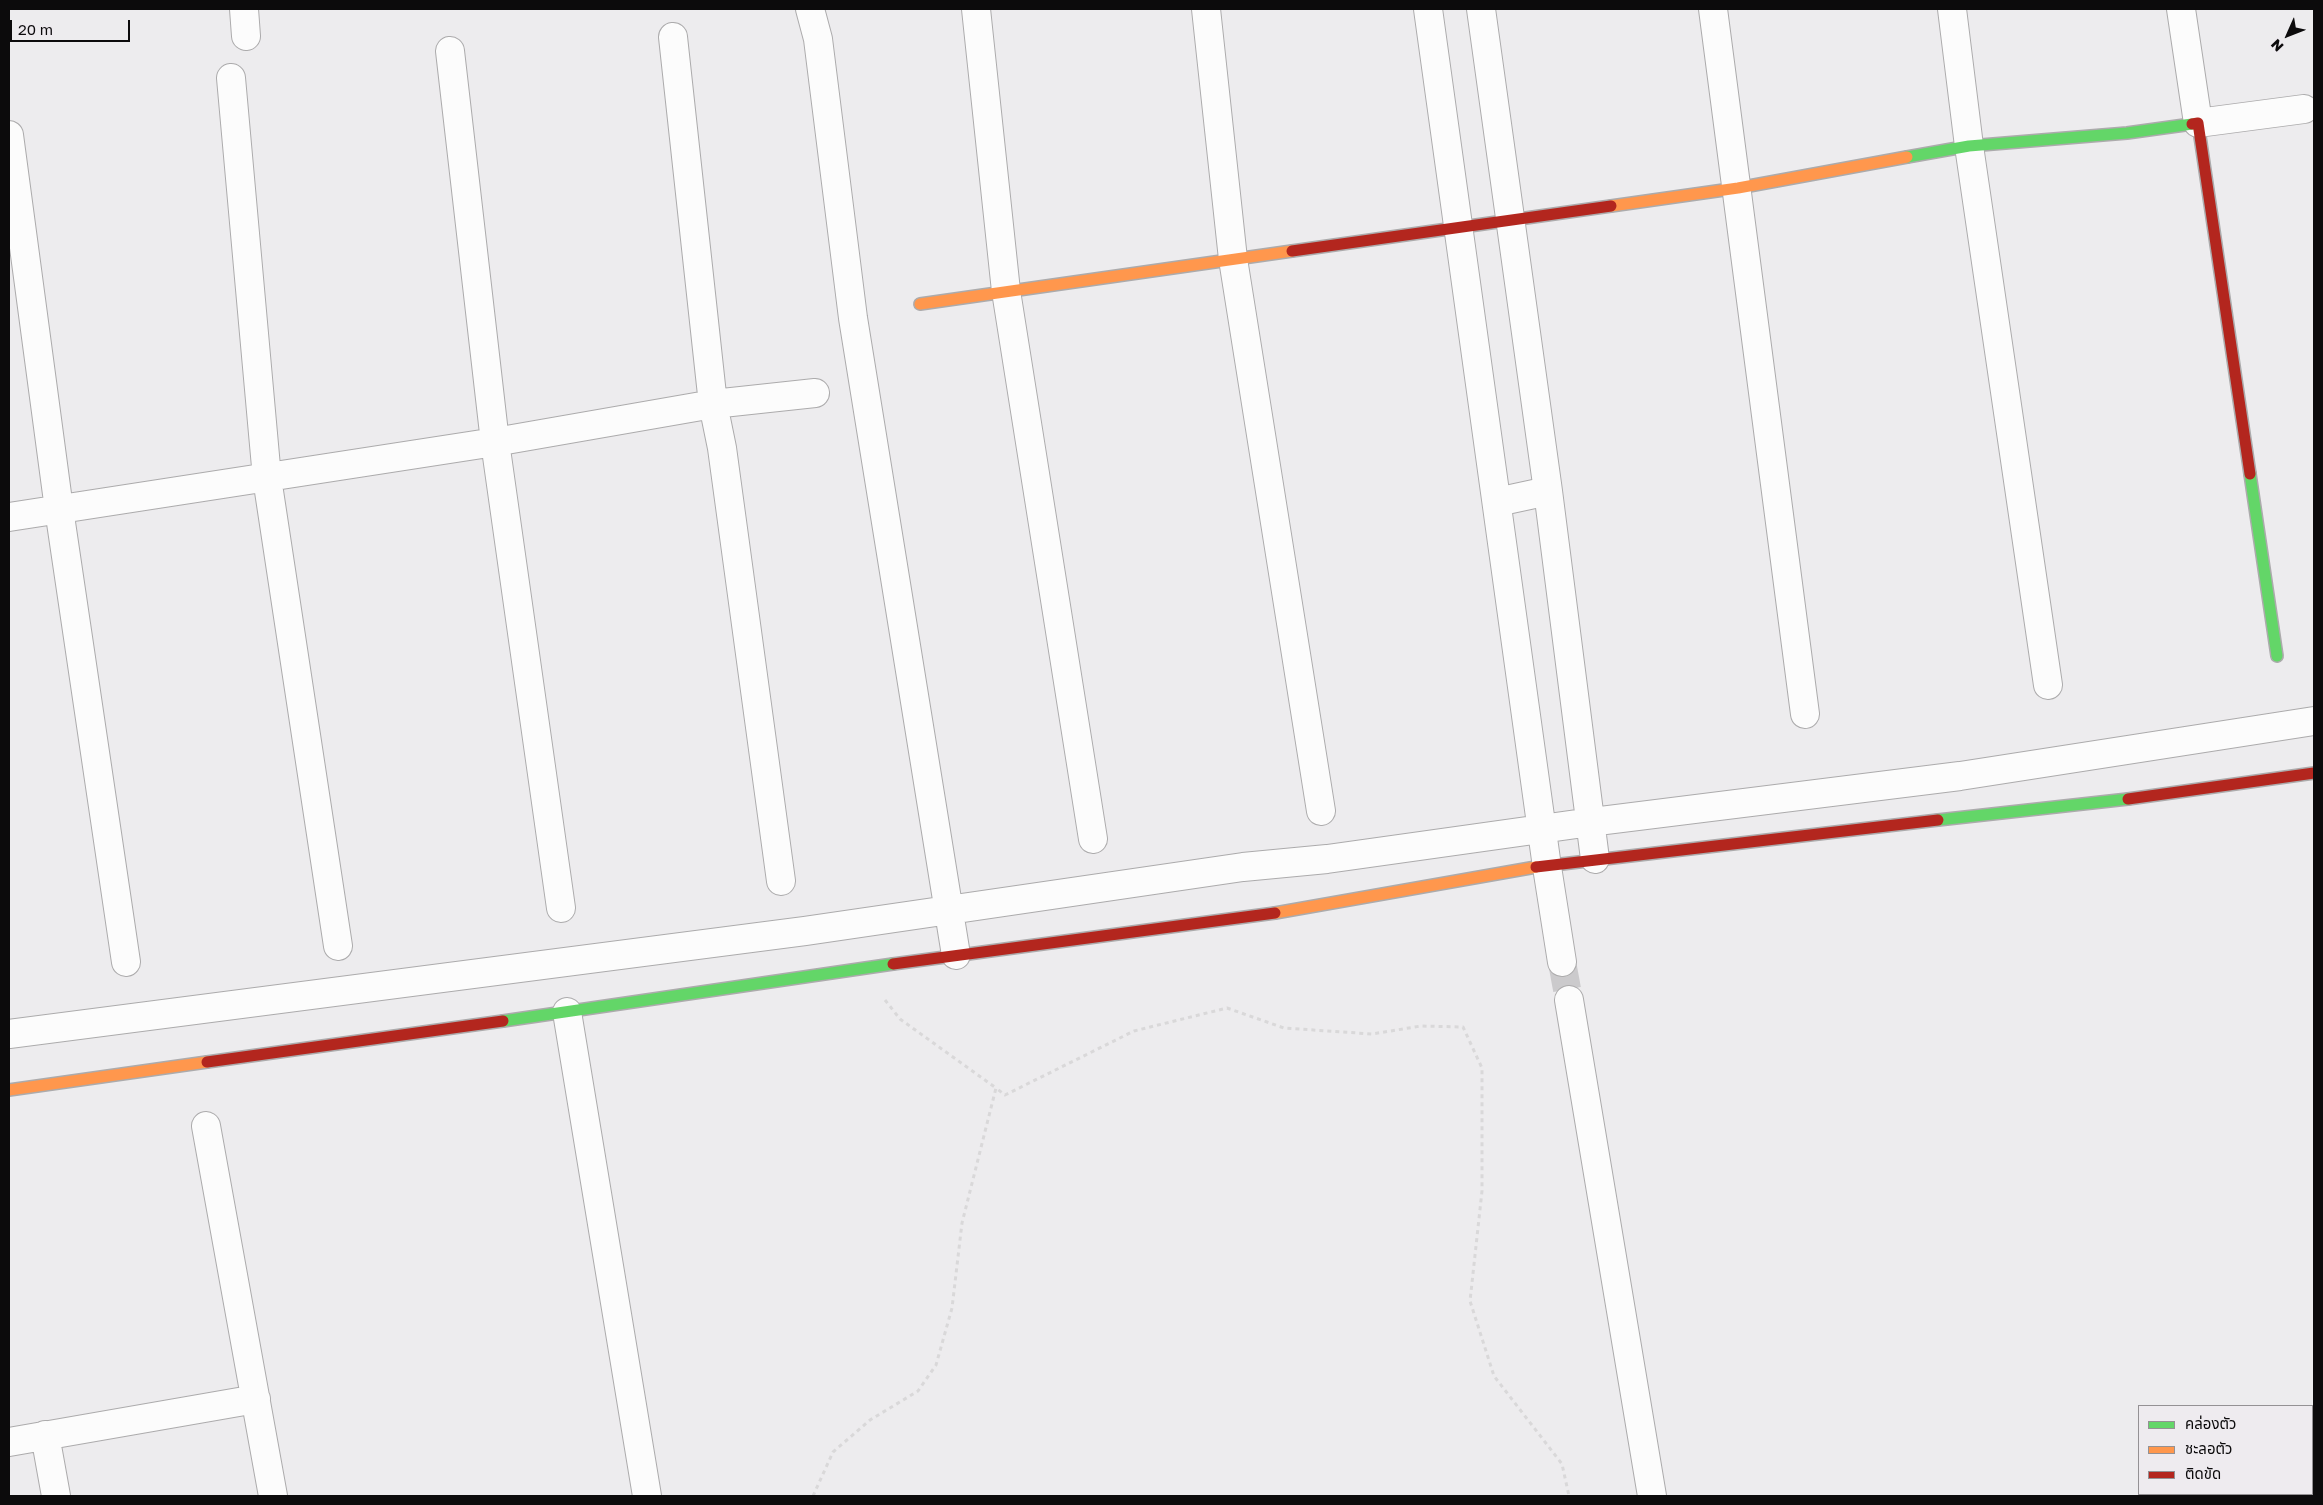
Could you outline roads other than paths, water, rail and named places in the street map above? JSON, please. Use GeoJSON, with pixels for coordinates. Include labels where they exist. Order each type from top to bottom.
{"type":"FeatureCollection","features":[{"type":"Feature","properties":{"kind":"street"},"geometry":{"type":"LineString","coordinates":[[244,9],[246,36]]}},
{"type":"Feature","properties":{"kind":"street"},"geometry":{"type":"LineString","coordinates":[[810,9],[818,39],[853,318],[956,956]]}},
{"type":"Feature","properties":{"kind":"street"},"geometry":{"type":"LineString","coordinates":[[976,9],[1006,290],[1094,840]]}},
{"type":"Feature","properties":{"kind":"street"},"geometry":{"type":"LineString","coordinates":[[1206,9],[1233,259],[1322,811]]}},
{"type":"Feature","properties":{"kind":"street"},"geometry":{"type":"LineString","coordinates":[[1428,9],[1562,962]]}},
{"type":"Feature","properties":{"kind":"street"},"geometry":{"type":"LineString","coordinates":[[1481,9],[1548,491],[1595,859]]}},
{"type":"Feature","properties":{"kind":"street"},"geometry":{"type":"LineString","coordinates":[[1713,9],[1738,188],[1805,714]]}},
{"type":"Feature","properties":{"kind":"street"},"geometry":{"type":"LineString","coordinates":[[1952,9],[1969,146],[2048,685]]}},
{"type":"Feature","properties":{"kind":"street"},"geometry":{"type":"LineString","coordinates":[[2182,9],[2277,656]]}},
{"type":"Feature","properties":{"kind":"street"},"geometry":{"type":"LineString","coordinates":[[673,37],[713,404],[722,448],[780,881]]}},
{"type":"Feature","properties":{"kind":"street"},"geometry":{"type":"LineString","coordinates":[[450,51],[494,442],[561,908]]}},
{"type":"Feature","properties":{"kind":"street"},"geometry":{"type":"LineString","coordinates":[[231,78],[267,478],[338,946]]}},
{"type":"Feature","properties":{"kind":"street"},"geometry":{"type":"LineString","coordinates":[[920,304],[1006,290],[1738,188],[1969,146],[2127,133],[2304,109]]}},
{"type":"Feature","properties":{"kind":"street"},"geometry":{"type":"LineString","coordinates":[[9,135],[59,509],[126,962]]}},
{"type":"Feature","properties":{"kind":"street"},"geometry":{"type":"LineString","coordinates":[[9,516],[494,442],[713,404],[815,393]]}},
{"type":"Feature","properties":{"kind":"street"},"geometry":{"type":"LineString","coordinates":[[1497,502],[1548,491]]}},
{"type":"Feature","properties":{"kind":"street"},"geometry":{"type":"LineString","coordinates":[[9,1034],[681,948],[1243,867],[1327,859],[1591,822],[1960,776],[2314,721]]}},
{"type":"Feature","properties":{"kind":"street"},"geometry":{"type":"LineString","coordinates":[[9,1090],[566,1012],[860,968],[1261,916],[1504,872],[1595,859],[2129,799],[2314,772]]}},
{"type":"Feature","properties":{"kind":"street"},"geometry":{"type":"LineString","coordinates":[[1569,1000],[1652,1496]]}},
{"type":"Feature","properties":{"kind":"street"},"geometry":{"type":"LineString","coordinates":[[566,1012],[647,1496]]}},
{"type":"Feature","properties":{"kind":"street"},"geometry":{"type":"LineString","coordinates":[[206,1126],[273,1496]]}},
{"type":"Feature","properties":{"kind":"street"},"geometry":{"type":"LineString","coordinates":[[9,1442],[256,1399]]}},
{"type":"Feature","properties":{"kind":"street"},"geometry":{"type":"LineString","coordinates":[[45,1436],[56,1496]]}},
{"type":"Feature","properties":{"kind":"tunnel"},"geometry":{"type":"LineString","coordinates":[[1562,962],[1569,1000]]}}]}
